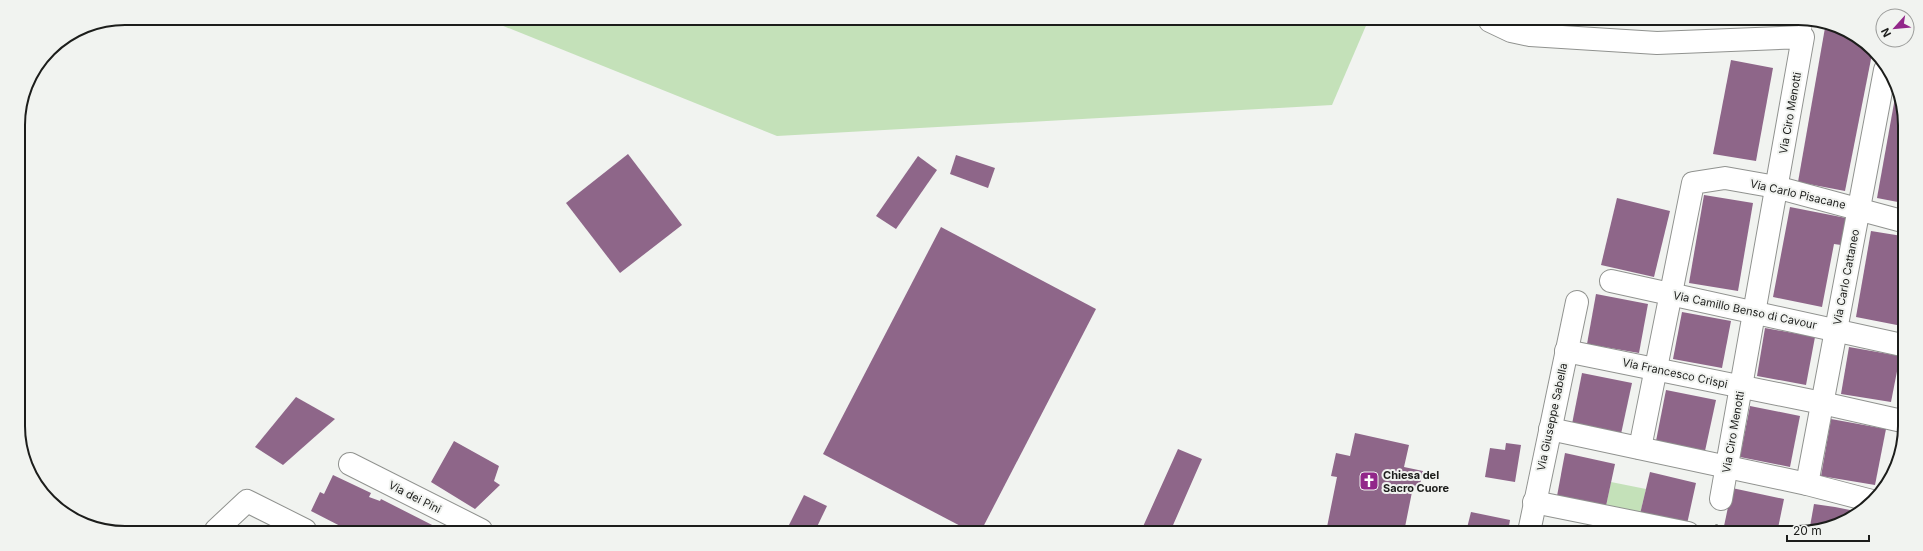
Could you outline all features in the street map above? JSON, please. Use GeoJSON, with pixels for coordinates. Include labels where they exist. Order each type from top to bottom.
{"type":"FeatureCollection","features":[{"type":"Feature","properties":{"kind":"street","name":"Via Ciro Menotti"},"geometry":{"type":"LineString","coordinates":[[1498,25],[1511,31],[1530,35],[1657,43],[1804,29],[1721,499]]}},
{"type":"Feature","properties":{"kind":"street","name":"Via Carlo Cattaneo"},"geometry":{"type":"LineString","coordinates":[[1807,484],[1884,74]]}},
{"type":"Feature","properties":{"kind":"street","name":"Via Carlo Pisacane"},"geometry":{"type":"LineString","coordinates":[[1670,294],[1693,183],[1725,178],[1776,187],[1898,221]]}},
{"type":"Feature","properties":{"kind":"street","name":"Via Camillo Benso di Cavour"},"geometry":{"type":"LineString","coordinates":[[1611,281],[1898,344]]}},
{"type":"Feature","properties":{"kind":"street"},"geometry":{"type":"LineString","coordinates":[[1640,448],[1670,294]]}},
{"type":"Feature","properties":{"kind":"street","name":"Via Giuseppe Sabella"},"geometry":{"type":"LineString","coordinates":[[1530,526],[1577,302]]}},
{"type":"Feature","properties":{"kind":"street","name":"Via Francesco Crispi"},"geometry":{"type":"LineString","coordinates":[[1566,352],[1822,403],[1898,421]]}},
{"type":"Feature","properties":{"kind":"street"},"geometry":{"type":"LineString","coordinates":[[1550,429],[1807,484],[1866,499]]}},
{"type":"Feature","properties":{"kind":"street","name":"Via dei Pini"},"geometry":{"type":"LineString","coordinates":[[350,464],[472,526]]}},
{"type":"Feature","properties":{"kind":"street"},"geometry":{"type":"LineString","coordinates":[[220,526],[247,501],[297,526]]}},
{"type":"Feature","properties":{"kind":"street"},"geometry":{"type":"LineString","coordinates":[[1534,502],[1623,526]]}},
{"type":"Feature","properties":{"kind":"green space"},"geometry":{"type":"Polygon","coordinates":[[[501,25],[1366,25],[1332,105],[777,136],[501,25]]]}},
{"type":"Feature","properties":{"kind":"green space"},"geometry":{"type":"Polygon","coordinates":[[[1611,482],[1646,489],[1640,514],[1606,506],[1611,482]]]}},
{"type":"Feature","properties":{"kind":"building"},"geometry":{"type":"Polygon","coordinates":[[[1825,28],[1848,38],[1871,57],[1845,191],[1798,182],[1825,28]]]}},
{"type":"Feature","properties":{"kind":"building"},"geometry":{"type":"Polygon","coordinates":[[[1731,60],[1773,68],[1756,161],[1713,154],[1731,60]]]}},
{"type":"Feature","properties":{"kind":"building"},"geometry":{"type":"Polygon","coordinates":[[[1895,100],[1898,125],[1898,202],[1877,198],[1895,100]]]}},
{"type":"Feature","properties":{"kind":"building"},"geometry":{"type":"Polygon","coordinates":[[[628,154],[682,225],[620,273],[566,203],[628,154]]]}},
{"type":"Feature","properties":{"kind":"building"},"geometry":{"type":"Polygon","coordinates":[[[956,155],[995,168],[988,188],[950,174],[956,155]]]}},
{"type":"Feature","properties":{"kind":"building"},"geometry":{"type":"Polygon","coordinates":[[[918,156],[937,170],[896,229],[876,216],[918,156]]]}},
{"type":"Feature","properties":{"kind":"building"},"geometry":{"type":"Polygon","coordinates":[[[1704,195],[1753,203],[1738,291],[1689,283],[1704,195]]]}},
{"type":"Feature","properties":{"kind":"building"},"geometry":{"type":"Polygon","coordinates":[[[1617,198],[1670,211],[1654,277],[1601,265],[1617,198]]]}},
{"type":"Feature","properties":{"kind":"building"},"geometry":{"type":"Polygon","coordinates":[[[1790,207],[1846,218],[1841,245],[1834,244],[1822,307],[1773,297],[1790,207]]]}},
{"type":"Feature","properties":{"kind":"building"},"geometry":{"type":"Polygon","coordinates":[[[941,227],[1096,309],[984,526],[960,526],[823,454],[941,227]]]}},
{"type":"Feature","properties":{"kind":"building"},"geometry":{"type":"Polygon","coordinates":[[[1871,231],[1898,235],[1898,325],[1856,317],[1871,231]]]}},
{"type":"Feature","properties":{"kind":"building"},"geometry":{"type":"Polygon","coordinates":[[[1596,294],[1648,304],[1639,353],[1587,344],[1596,294]]]}},
{"type":"Feature","properties":{"kind":"building"},"geometry":{"type":"Polygon","coordinates":[[[1682,312],[1731,321],[1722,368],[1673,359],[1682,312]]]}},
{"type":"Feature","properties":{"kind":"building"},"geometry":{"type":"Polygon","coordinates":[[[1765,328],[1815,337],[1806,385],[1757,376],[1765,328]]]}},
{"type":"Feature","properties":{"kind":"building"},"geometry":{"type":"Polygon","coordinates":[[[1849,347],[1898,356],[1898,366],[1891,402],[1841,394],[1849,347]]]}},
{"type":"Feature","properties":{"kind":"building"},"geometry":{"type":"Polygon","coordinates":[[[1582,373],[1632,383],[1621,434],[1572,424],[1582,373]]]}},
{"type":"Feature","properties":{"kind":"building"},"geometry":{"type":"Polygon","coordinates":[[[1666,390],[1716,400],[1705,451],[1656,441],[1666,390]]]}},
{"type":"Feature","properties":{"kind":"building"},"geometry":{"type":"Polygon","coordinates":[[[296,397],[335,419],[283,465],[255,447],[296,397]]]}},
{"type":"Feature","properties":{"kind":"building"},"geometry":{"type":"Polygon","coordinates":[[[1750,406],[1800,416],[1790,467],[1740,457],[1750,406]]]}},
{"type":"Feature","properties":{"kind":"building"},"geometry":{"type":"Polygon","coordinates":[[[1831,419],[1886,429],[1875,485],[1821,476],[1831,419]]]}},
{"type":"Feature","properties":{"kind":"building","name":"Chiesa del Sacro Cuore"},"geometry":{"type":"Polygon","coordinates":[[[1355,433],[1409,445],[1404,467],[1423,471],[1419,489],[1413,487],[1405,526],[1327,526],[1337,477],[1331,476],[1336,453],[1350,456],[1355,433]]]}},
{"type":"Feature","properties":{"kind":"building"},"geometry":{"type":"Polygon","coordinates":[[[454,441],[499,466],[494,481],[500,485],[475,509],[431,482],[454,441]]]}},
{"type":"Feature","properties":{"kind":"building"},"geometry":{"type":"Polygon","coordinates":[[[1506,443],[1521,445],[1515,482],[1485,477],[1490,448],[1505,450],[1506,443]]]}},
{"type":"Feature","properties":{"kind":"building"},"geometry":{"type":"Polygon","coordinates":[[[1178,449],[1202,459],[1173,526],[1143,526],[1178,449]]]}},
{"type":"Feature","properties":{"kind":"building"},"geometry":{"type":"Polygon","coordinates":[[[1565,453],[1615,464],[1606,506],[1557,496],[1565,453]]]}},
{"type":"Feature","properties":{"kind":"building"},"geometry":{"type":"Polygon","coordinates":[[[1650,472],[1696,483],[1687,524],[1640,514],[1650,472]]]}},
{"type":"Feature","properties":{"kind":"building"},"geometry":{"type":"Polygon","coordinates":[[[333,475],[371,493],[369,497],[380,501],[381,499],[434,526],[340,526],[311,511],[320,492],[324,494],[333,475]]]}},
{"type":"Feature","properties":{"kind":"building"},"geometry":{"type":"Polygon","coordinates":[[[1732,488],[1784,499],[1778,526],[1724,526],[1732,488]]]}},
{"type":"Feature","properties":{"kind":"building"},"geometry":{"type":"Polygon","coordinates":[[[804,495],[827,506],[817,526],[788,526],[804,495]]]}},
{"type":"Feature","properties":{"kind":"building"},"geometry":{"type":"Polygon","coordinates":[[[1814,504],[1851,510],[1824,523],[1810,525],[1814,504]]]}},
{"type":"Feature","properties":{"kind":"building"},"geometry":{"type":"Polygon","coordinates":[[[1471,512],[1510,520],[1509,526],[1468,526],[1471,512]]]}},
{"type":"Feature","properties":{"kind":"place","name":"Chiesa del Sacro Cuore"},"geometry":{"type":"Point","coordinates":[1369,481]}}]}
